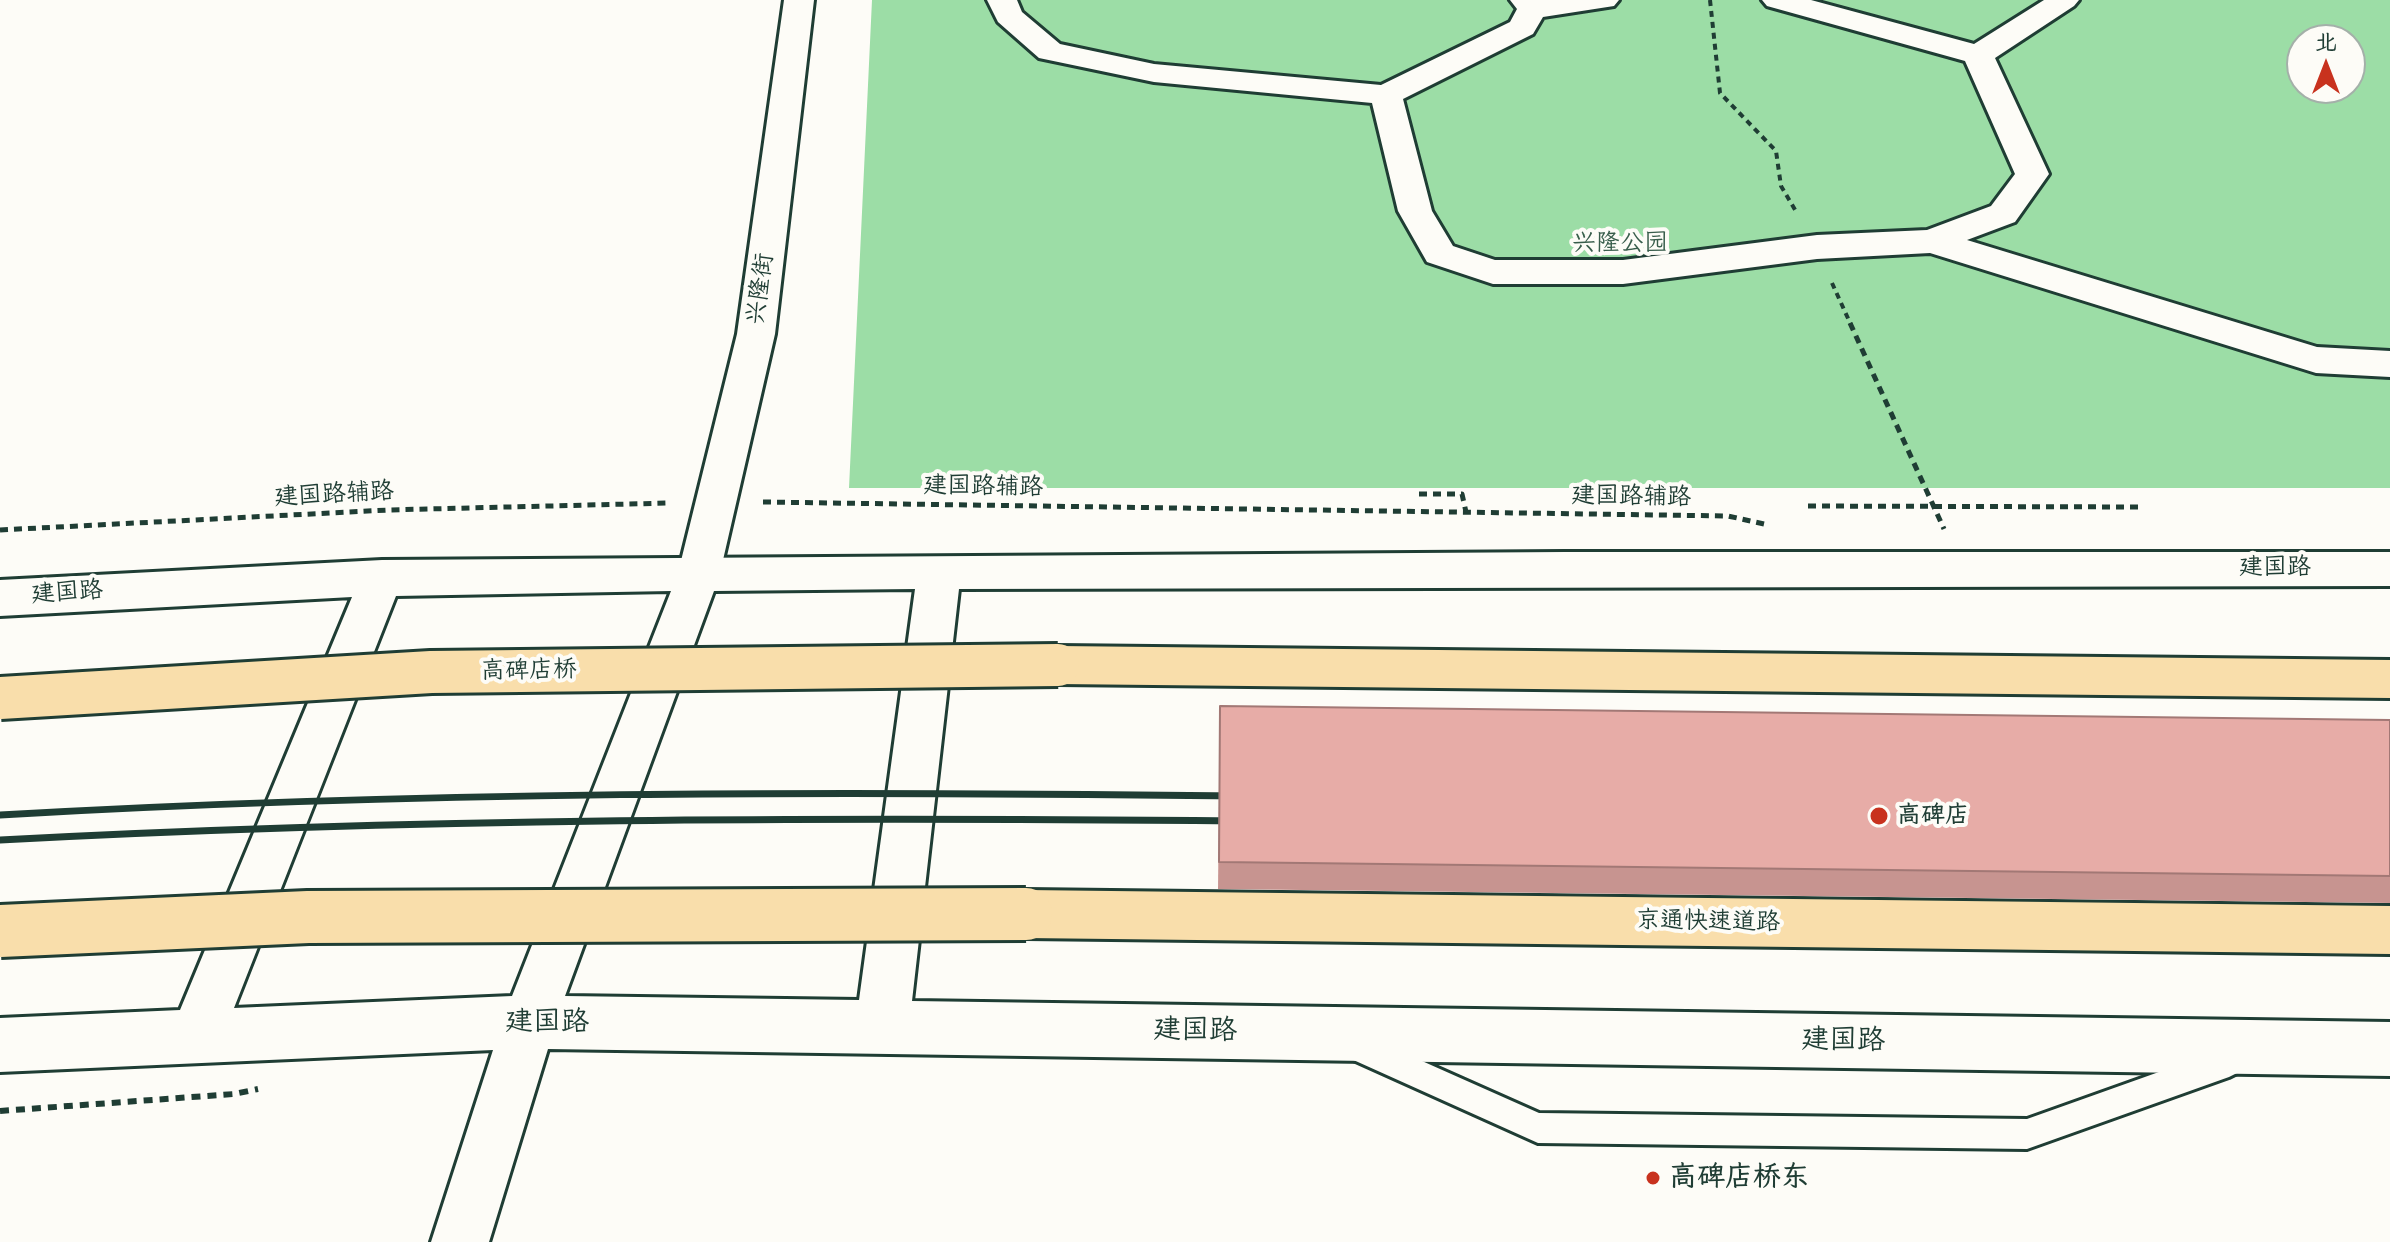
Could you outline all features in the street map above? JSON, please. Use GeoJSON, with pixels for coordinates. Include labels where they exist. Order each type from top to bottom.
{"type":"FeatureCollection","features":[{"type":"Feature","properties":{"kind":"highway","name":"高碑店桥"},"geometry":{"type":"LineString","coordinates":[[0,698],[431,672],[1058,665],[2390,679]]}},
{"type":"Feature","properties":{"kind":"highway","name":"京通快速道路"},"geometry":{"type":"LineString","coordinates":[[0,931],[308,917],[1026,914],[2390,930]]}},
{"type":"Feature","properties":{"kind":"street","name":"兴隆街"},"geometry":{"type":"LineString","coordinates":[[460,1242],[529,1022],[699,573],[756,334],[799,0]]}},
{"type":"Feature","properties":{"kind":"street"},"geometry":{"type":"LineString","coordinates":[[1002,0],[1009,16],[1050,51],[1154,73],[1386,95],[1522,28],[1529,4],[1604,0]]}},
{"type":"Feature","properties":{"kind":"street"},"geometry":{"type":"LineString","coordinates":[[1777,0],[1978,55],[2064,0]]}},
{"type":"Feature","properties":{"kind":"street"},"geometry":{"type":"LineString","coordinates":[[1386,95],[1415,211],[1440,254],[1493,272],[1623,272],[1817,247],[1931,241],[2003,214],[2032,174],[1978,55]]}},
{"type":"Feature","properties":{"kind":"street"},"geometry":{"type":"LineString","coordinates":[[1931,241],[2316,360],[2390,364]]}},
{"type":"Feature","properties":{"kind":"street","name":"建国路"},"geometry":{"type":"LineString","coordinates":[[0,598],[156,586],[382,577],[699,573],[1961,566],[2390,569]]}},
{"type":"Feature","properties":{"kind":"street"},"geometry":{"type":"LineString","coordinates":[[882,1027],[939,572]]}},
{"type":"Feature","properties":{"kind":"street"},"geometry":{"type":"LineString","coordinates":[[196,1036],[382,577]]}},
{"type":"Feature","properties":{"kind":"street","name":"建国路"},"geometry":{"type":"LineString","coordinates":[[0,1045],[529,1022],[2390,1049]]}},
{"type":"Feature","properties":{"kind":"lane"},"geometry":{"type":"LineString","coordinates":[[1324,1033],[1538,1128],[2027,1134],[2270,1048]]}},
{"type":"Feature","properties":{"kind":"path"},"geometry":{"type":"LineString","coordinates":[[1710,0],[1720,93],[1776,151],[1781,186],[1817,247],[1961,566]]}},
{"type":"Feature","properties":{"kind":"path"},"geometry":{"type":"LineString","coordinates":[[1419,494],[1462,494],[1466,512]]}},
{"type":"Feature","properties":{"kind":"path","name":"建国路辅路"},"geometry":{"type":"LineString","coordinates":[[0,530],[388,510],[716,501],[1728,516],[1774,526]]}},
{"type":"Feature","properties":{"kind":"path"},"geometry":{"type":"LineString","coordinates":[[1808,506],[2140,507]]}},
{"type":"Feature","properties":{"kind":"green space","name":"兴隆公园"},"geometry":{"type":"Polygon","coordinates":[[[872,0],[2390,0],[2390,488],[849,488],[872,0]]]}},
{"type":"Feature","properties":{"kind":"building","name":"高碑店"},"geometry":{"type":"Polygon","coordinates":[[[1220,706],[2390,720],[2390,876],[1219,862],[1220,706]]]}},
{"type":"Feature","properties":{"kind":"railway"},"geometry":{"type":"LineString","coordinates":[[0,815],[466,797],[932,793],[1242,796]]}},
{"type":"Feature","properties":{"kind":"railway"},"geometry":{"type":"LineString","coordinates":[[0,840],[465,823],[930,819],[1240,821]]}},
{"type":"Feature","properties":{"kind":"place","name":"高碑店"},"geometry":{"type":"Point","coordinates":[1879,816]}},
{"type":"Feature","properties":{"kind":"place","name":"高碑店桥东"},"geometry":{"type":"Point","coordinates":[1653,1178]}}]}
